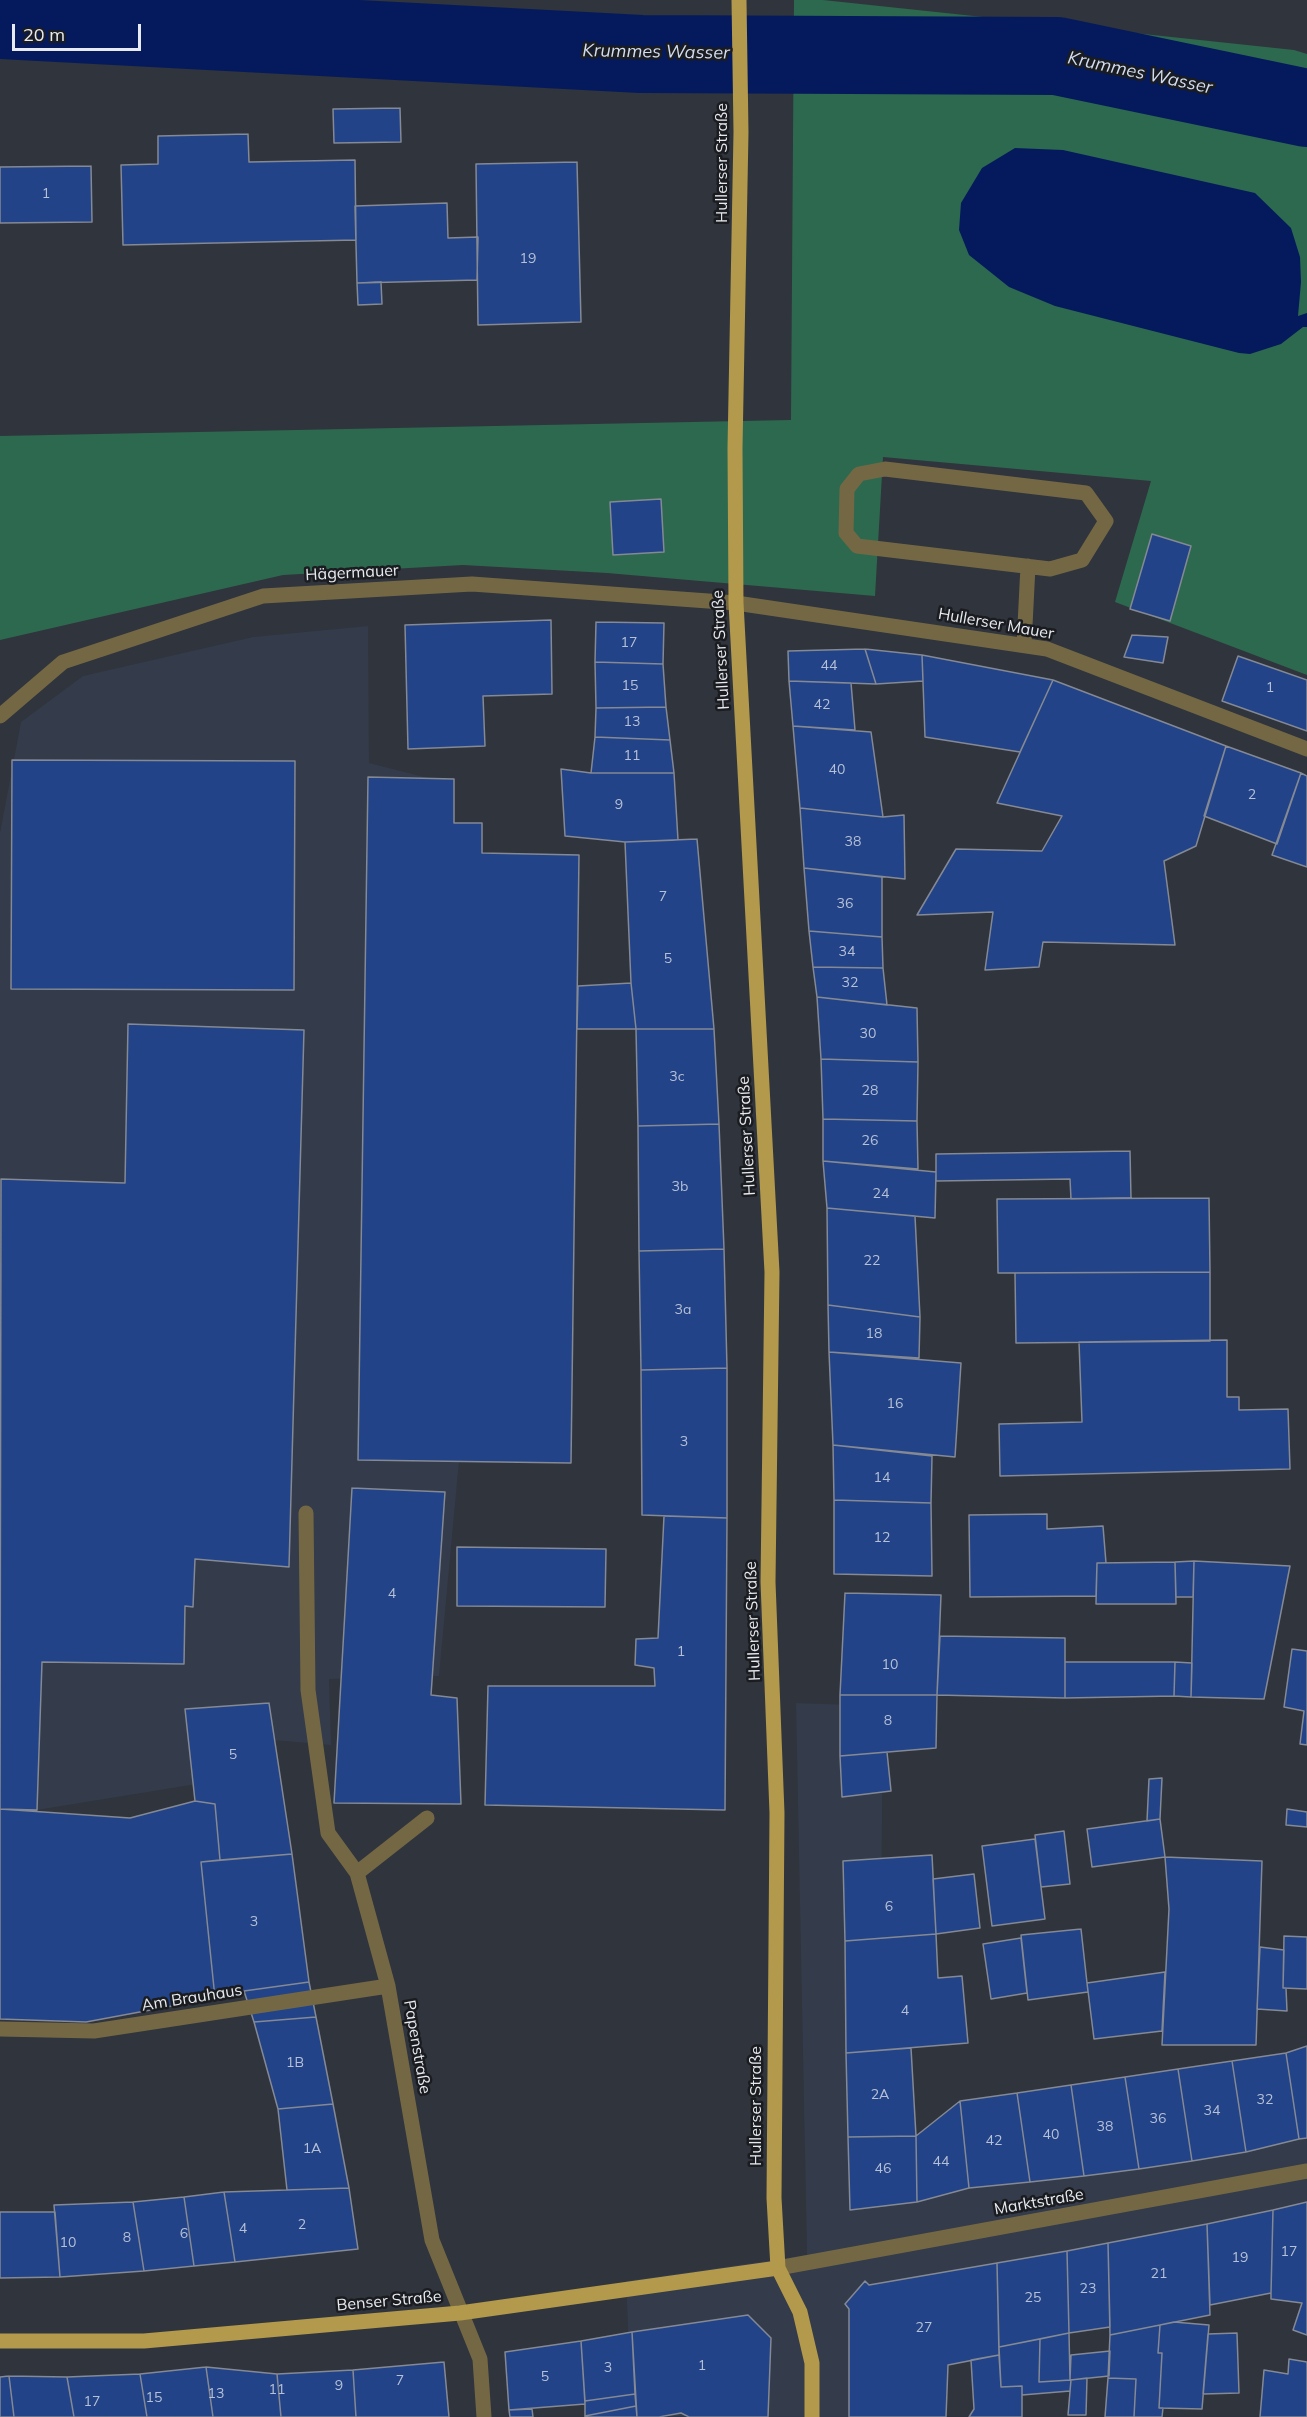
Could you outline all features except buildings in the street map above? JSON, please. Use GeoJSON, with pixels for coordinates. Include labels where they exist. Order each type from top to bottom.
{"type":"FeatureCollection","features":[{"type":"Feature","properties":{"kind":"main road","name":"Hullerser Straße"},"geometry":{"type":"LineString","coordinates":[[739,1],[736,603],[772,1272],[768,1582],[777,1813],[774,2145],[778,2268]]}},
{"type":"Feature","properties":{"kind":"main road","name":"Benser Straße"},"geometry":{"type":"LineString","coordinates":[[0,2341],[144,2341],[460,2313],[778,2268]]}},
{"type":"Feature","properties":{"kind":"main road"},"geometry":{"type":"LineString","coordinates":[[778,2268],[800,2312],[812,2363],[812,2417]]}},
{"type":"Feature","properties":{"kind":"street"},"geometry":{"type":"LineString","coordinates":[[885,468],[1086,494],[1106,521],[1082,560],[1050,569],[1028,566],[857,546],[846,533],[847,489],[859,474],[885,468]]}},
{"type":"Feature","properties":{"kind":"street"},"geometry":{"type":"LineString","coordinates":[[1024,645],[1028,566]]}},
{"type":"Feature","properties":{"kind":"street","name":"Hägermauer"},"geometry":{"type":"LineString","coordinates":[[0,716],[63,662],[262,596],[472,584],[736,603]]}},
{"type":"Feature","properties":{"kind":"street","name":"Hullerser Mauer"},"geometry":{"type":"LineString","coordinates":[[736,603],[1047,649],[1307,749]]}},
{"type":"Feature","properties":{"kind":"street"},"geometry":{"type":"LineString","coordinates":[[306,1513],[308,1689],[328,1833],[357,1873],[427,1818]]}},
{"type":"Feature","properties":{"kind":"street","name":"Papenstraße"},"geometry":{"type":"LineString","coordinates":[[357,1873],[388,1986],[432,2240],[480,2359],[483,2417]]}},
{"type":"Feature","properties":{"kind":"street","name":"Am Brauhaus"},"geometry":{"type":"LineString","coordinates":[[0,2029],[94,2031],[388,1986]]}},
{"type":"Feature","properties":{"kind":"street","name":"Marktstraße"},"geometry":{"type":"LineString","coordinates":[[778,2268],[1307,2171]]}},
{"type":"Feature","properties":{"kind":"shaded area"},"geometry":{"type":"Polygon","coordinates":[[[1015,148],[1063,150],[1255,193],[1291,228],[1300,257],[1301,282],[1298,316],[1307,313],[1307,327],[1303,327],[1281,344],[1250,354],[1239,353],[1055,306],[1009,287],[969,255],[959,230],[961,203],[982,168],[1015,148]]]}},
{"type":"Feature","properties":{"kind":"shaded area"},"geometry":{"type":"Polygon","coordinates":[[[368,626],[369,763],[432,779],[454,779],[454,823],[482,823],[482,853],[579,855],[571,1463],[459,1461],[439,1676],[329,1679],[331,1745],[273,1740],[203,1783],[37,1810],[0,1809],[0,833],[21,722],[83,676],[253,637],[368,626]]]}},
{"type":"Feature","properties":{"kind":"shaded area"},"geometry":{"type":"Polygon","coordinates":[[[796,1703],[883,1706],[879,2152],[1307,2092],[1307,2239],[893,2326],[893,2417],[632,2417],[626,2281],[807,2255],[796,1703]]]}},
{"type":"Feature","properties":{"kind":"green space"},"geometry":{"type":"Polygon","coordinates":[[[794,0],[823,0],[1294,50],[1307,54],[1307,675],[1115,602],[1151,481],[883,457],[875,596],[607,573],[463,565],[283,575],[0,640],[0,436],[791,420],[794,0]]]}},
{"type":"Feature","properties":{"kind":"waterway","name":"Krummes Wasser"},"geometry":{"type":"LineString","coordinates":[[0,20],[641,54],[1057,56],[1307,108]]}}]}
